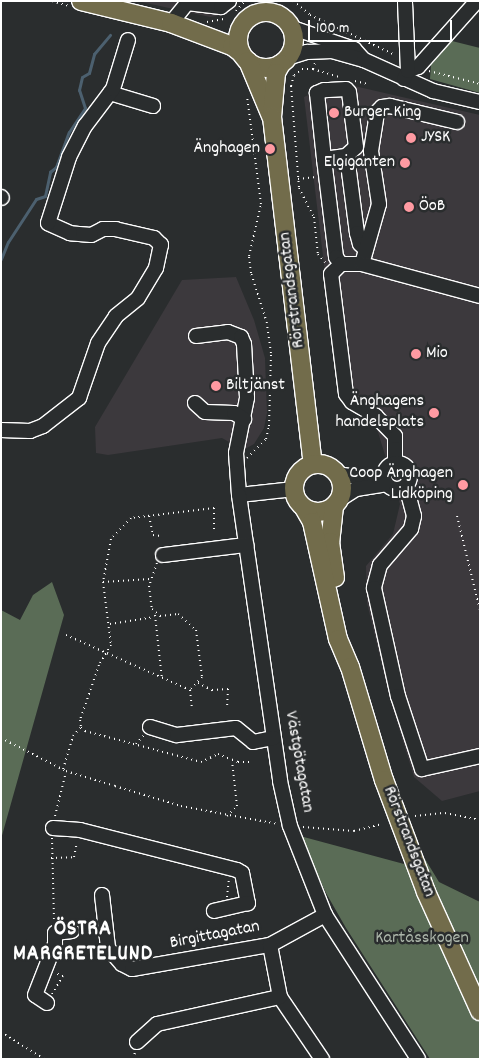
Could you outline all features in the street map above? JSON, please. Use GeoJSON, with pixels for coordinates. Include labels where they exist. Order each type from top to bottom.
{"type":"FeatureCollection","features":[{"type":"Feature","properties":{"kind":"main road"},"geometry":{"type":"LineString","coordinates":[[81,1],[101,4],[171,23],[232,46],[244,57],[264,68],[284,61],[293,46],[287,23],[278,1]]}},
{"type":"Feature","properties":{"kind":"main road"},"geometry":{"type":"LineString","coordinates":[[244,57],[238,39],[257,1]]}},
{"type":"Feature","properties":{"kind":"main road"},"geometry":{"type":"LineString","coordinates":[[171,23],[222,29],[245,22],[263,12],[287,23]]}},
{"type":"Feature","properties":{"kind":"main road","name":"Rörstrandsgatan"},"geometry":{"type":"LineString","coordinates":[[244,57],[272,117]]}},
{"type":"Feature","properties":{"kind":"main road","name":"Rörstrandsgatan"},"geometry":{"type":"LineString","coordinates":[[284,61],[276,73],[272,117],[313,464]]}},
{"type":"Feature","properties":{"kind":"main road"},"geometry":{"type":"LineString","coordinates":[[294,489],[299,473],[313,464],[324,465],[337,474]]}},
{"type":"Feature","properties":{"kind":"main road","name":"Rörstrandsgatan"},"geometry":{"type":"LineString","coordinates":[[337,474],[342,487],[336,503],[330,542],[348,636],[350,667]]}},
{"type":"Feature","properties":{"kind":"main road","name":"Rörstrandsgatan"},"geometry":{"type":"LineString","coordinates":[[294,489],[312,522],[338,639],[350,667],[384,780],[408,846],[480,1011]]}},
{"type":"Feature","properties":{"kind":"main road"},"geometry":{"type":"LineString","coordinates":[[304,508],[319,512],[336,503]]}},
{"type":"Feature","properties":{"kind":"street"},"geometry":{"type":"LineString","coordinates":[[171,23],[187,3],[221,7],[229,1]]}},
{"type":"Feature","properties":{"kind":"street"},"geometry":{"type":"LineString","coordinates":[[405,1],[406,75]]}},
{"type":"Feature","properties":{"kind":"street"},"geometry":{"type":"LineString","coordinates":[[406,75],[418,66],[477,1]]}},
{"type":"Feature","properties":{"kind":"street"},"geometry":{"type":"LineString","coordinates":[[287,23],[354,49],[364,60]]}},
{"type":"Feature","properties":{"kind":"street"},"geometry":{"type":"LineString","coordinates":[[1,430],[30,431],[44,426],[79,398],[98,343],[116,316],[138,298],[156,268],[161,245],[154,238],[116,229],[103,229],[91,235],[70,233],[48,223],[69,157],[85,126],[110,93],[128,40]]}},
{"type":"Feature","properties":{"kind":"street"},"geometry":{"type":"LineString","coordinates":[[284,61],[323,51],[364,60],[480,102]]}},
{"type":"Feature","properties":{"kind":"street"},"geometry":{"type":"LineString","coordinates":[[324,159],[352,153],[356,142],[349,92],[346,88],[334,88],[318,94],[324,159],[336,257],[339,266]]}},
{"type":"Feature","properties":{"kind":"street"},"geometry":{"type":"LineString","coordinates":[[110,93],[153,106]]}},
{"type":"Feature","properties":{"kind":"street"},"geometry":{"type":"LineString","coordinates":[[362,264],[379,204],[371,151],[377,112],[382,107],[390,106],[457,122]]}},
{"type":"Feature","properties":{"kind":"street"},"geometry":{"type":"LineString","coordinates":[[348,164],[357,233],[360,244],[366,250]]}},
{"type":"Feature","properties":{"kind":"street"},"geometry":{"type":"LineString","coordinates":[[336,503],[356,489],[385,479],[395,463],[395,436],[376,416],[352,402],[346,394],[331,274],[339,266],[362,264],[480,296]]}},
{"type":"Feature","properties":{"kind":"street","name":"Västgötagatan"},"geometry":{"type":"LineString","coordinates":[[196,336],[228,332],[241,337],[246,398],[244,419],[237,441],[236,464],[274,738],[290,826],[325,915],[418,1059]]}},
{"type":"Feature","properties":{"kind":"street"},"geometry":{"type":"LineString","coordinates":[[195,403],[205,412],[234,414],[244,419]]}},
{"type":"Feature","properties":{"kind":"street"},"geometry":{"type":"LineString","coordinates":[[395,463],[409,470],[406,486],[414,516],[411,529],[380,565],[374,588],[398,696],[422,769],[480,756]]}},
{"type":"Feature","properties":{"kind":"street"},"geometry":{"type":"LineString","coordinates":[[337,474],[385,479],[396,489],[406,486]]}},
{"type":"Feature","properties":{"kind":"street"},"geometry":{"type":"LineString","coordinates":[[240,495],[294,489]]}},
{"type":"Feature","properties":{"kind":"street"},"geometry":{"type":"LineString","coordinates":[[163,555],[246,545]]}},
{"type":"Feature","properties":{"kind":"street"},"geometry":{"type":"LineString","coordinates":[[150,727],[177,735],[236,728],[253,742],[274,738]]}},
{"type":"Feature","properties":{"kind":"street"},"geometry":{"type":"LineString","coordinates":[[53,828],[80,830],[232,869]]}},
{"type":"Feature","properties":{"kind":"street","name":"Birgittagatan"},"geometry":{"type":"LineString","coordinates":[[214,911],[248,903],[242,873],[232,869]]}},
{"type":"Feature","properties":{"kind":"street","name":"Birgittagatan"},"geometry":{"type":"LineString","coordinates":[[102,895],[106,942],[111,954],[129,969],[149,968],[270,944],[325,915]]}},
{"type":"Feature","properties":{"kind":"street"},"geometry":{"type":"LineString","coordinates":[[47,1003],[35,995],[55,944],[55,933],[72,931]]}},
{"type":"Feature","properties":{"kind":"street"},"geometry":{"type":"LineString","coordinates":[[270,944],[280,997],[322,1059]]}},
{"type":"Feature","properties":{"kind":"street"},"geometry":{"type":"LineString","coordinates":[[137,1042],[157,1024],[280,997]]}},
{"type":"Feature","properties":{"kind":"path"},"geometry":{"type":"LineString","coordinates":[[293,1],[318,19]]}},
{"type":"Feature","properties":{"kind":"path"},"geometry":{"type":"LineString","coordinates":[[313,69],[334,76]]}},
{"type":"Feature","properties":{"kind":"path"},"geometry":{"type":"LineString","coordinates":[[291,86],[292,126],[299,188],[314,217],[318,254],[323,261],[339,266]]}},
{"type":"Feature","properties":{"kind":"path"},"geometry":{"type":"LineString","coordinates":[[236,464],[250,456],[266,439],[270,408],[270,338],[249,256],[260,204],[246,90]]}},
{"type":"Feature","properties":{"kind":"path"},"geometry":{"type":"LineString","coordinates":[[214,529],[214,508],[149,516],[125,522],[110,539],[103,582],[111,645],[107,655],[99,665],[80,720],[81,727],[85,731],[201,762],[218,754],[232,761],[249,762]]}},
{"type":"Feature","properties":{"kind":"path"},"geometry":{"type":"LineString","coordinates":[[149,516],[153,535],[161,536]]}},
{"type":"Feature","properties":{"kind":"path"},"geometry":{"type":"LineString","coordinates":[[457,516],[480,610]]}},
{"type":"Feature","properties":{"kind":"path"},"geometry":{"type":"LineString","coordinates":[[156,614],[152,609],[150,579],[163,555]]}},
{"type":"Feature","properties":{"kind":"path"},"geometry":{"type":"LineString","coordinates":[[103,582],[150,579]]}},
{"type":"Feature","properties":{"kind":"path"},"geometry":{"type":"LineString","coordinates":[[156,614],[154,617],[162,679]]}},
{"type":"Feature","properties":{"kind":"path"},"geometry":{"type":"LineString","coordinates":[[156,614],[178,614],[196,630],[202,677],[198,684],[190,690]]}},
{"type":"Feature","properties":{"kind":"path"},"geometry":{"type":"LineString","coordinates":[[109,624],[154,617]]}},
{"type":"Feature","properties":{"kind":"path"},"geometry":{"type":"LineString","coordinates":[[66,635],[107,655],[190,690]]}},
{"type":"Feature","properties":{"kind":"path"},"geometry":{"type":"LineString","coordinates":[[198,684],[212,690],[228,689],[227,706]]}},
{"type":"Feature","properties":{"kind":"path"},"geometry":{"type":"LineString","coordinates":[[190,690],[192,709]]}},
{"type":"Feature","properties":{"kind":"path"},"geometry":{"type":"LineString","coordinates":[[63,769],[73,736],[81,727]]}},
{"type":"Feature","properties":{"kind":"path"},"geometry":{"type":"LineString","coordinates":[[1,738],[66,771],[181,806],[227,816],[340,832],[382,824]]}},
{"type":"Feature","properties":{"kind":"path"},"geometry":{"type":"LineString","coordinates":[[227,816],[237,806],[232,761]]}},
{"type":"Feature","properties":{"kind":"path"},"geometry":{"type":"LineString","coordinates":[[55,933],[51,858],[53,828],[66,771]]}},
{"type":"Feature","properties":{"kind":"path"},"geometry":{"type":"LineString","coordinates":[[415,816],[445,813],[480,820]]}},
{"type":"Feature","properties":{"kind":"path"},"geometry":{"type":"LineString","coordinates":[[51,858],[74,857],[80,830]]}},
{"type":"Feature","properties":{"kind":"path"},"geometry":{"type":"LineString","coordinates":[[229,909],[226,891],[232,869]]}},
{"type":"Feature","properties":{"kind":"path"},"geometry":{"type":"LineString","coordinates":[[45,968],[63,976],[47,1003]]}},
{"type":"Feature","properties":{"kind":"path"},"geometry":{"type":"LineString","coordinates":[[1,1032],[44,1059]]}},
{"type":"Feature","properties":{"kind":"shaded area"},"geometry":{"type":"Polygon","coordinates":[[[137,1],[239,1],[223,15],[210,17],[137,1]]]}},
{"type":"Feature","properties":{"kind":"shaded area"},"geometry":{"type":"Polygon","coordinates":[[[350,85],[480,115],[480,791],[442,801],[414,777],[390,699],[367,603],[366,566],[393,534],[400,504],[377,429],[340,399],[304,97],[328,86],[350,85]]]}},
{"type":"Feature","properties":{"kind":"shaded area"},"geometry":{"type":"Polygon","coordinates":[[[236,277],[254,320],[265,358],[267,413],[264,428],[254,444],[243,450],[222,438],[108,455],[96,453],[95,427],[182,280],[236,277]]]}},
{"type":"Feature","properties":{"kind":"green space"},"geometry":{"type":"Polygon","coordinates":[[[452,41],[480,48],[480,93],[430,79],[431,65],[452,41]]]}},
{"type":"Feature","properties":{"kind":"green space"},"geometry":{"type":"Polygon","coordinates":[[[52,582],[64,615],[1,839],[1,610],[20,620],[33,595],[52,582]]]}},
{"type":"Feature","properties":{"kind":"green space","name":"Kartåsskogen"},"geometry":{"type":"Polygon","coordinates":[[[300,836],[404,864],[425,859],[439,882],[480,902],[480,1059],[430,1059],[346,928],[326,893],[300,836]]]}},
{"type":"Feature","properties":{"kind":"waterway"},"geometry":{"type":"LineString","coordinates":[[1,259],[8,242],[36,199],[45,196],[50,172],[56,167],[69,132],[85,108],[79,90],[82,77],[89,73],[94,54],[110,35]]}},
{"type":"Feature","properties":{"kind":"place","name":"Burger King"},"geometry":{"type":"Point","coordinates":[334,113]}},
{"type":"Feature","properties":{"kind":"place","name":"JYSK"},"geometry":{"type":"Point","coordinates":[411,138]}},
{"type":"Feature","properties":{"kind":"place","name":"Änghagen"},"geometry":{"type":"Point","coordinates":[270,149]}},
{"type":"Feature","properties":{"kind":"place","name":"Elgiganten"},"geometry":{"type":"Point","coordinates":[405,163]}},
{"type":"Feature","properties":{"kind":"place","name":"ÖoB"},"geometry":{"type":"Point","coordinates":[409,207]}},
{"type":"Feature","properties":{"kind":"place","name":"Mio"},"geometry":{"type":"Point","coordinates":[416,354]}},
{"type":"Feature","properties":{"kind":"place","name":"Biltjänst"},"geometry":{"type":"Point","coordinates":[216,386]}},
{"type":"Feature","properties":{"kind":"place","name":"Änghagens handelsplats"},"geometry":{"type":"Point","coordinates":[434,413]}},
{"type":"Feature","properties":{"kind":"place","name":"Coop Änghagen Lidköping"},"geometry":{"type":"Point","coordinates":[463,485]}},
{"type":"Feature","properties":{"kind":"district","name":"ÖSTRA MARGRETELUND"},"geometry":{"type":"Point","coordinates":[83,942]}}]}
